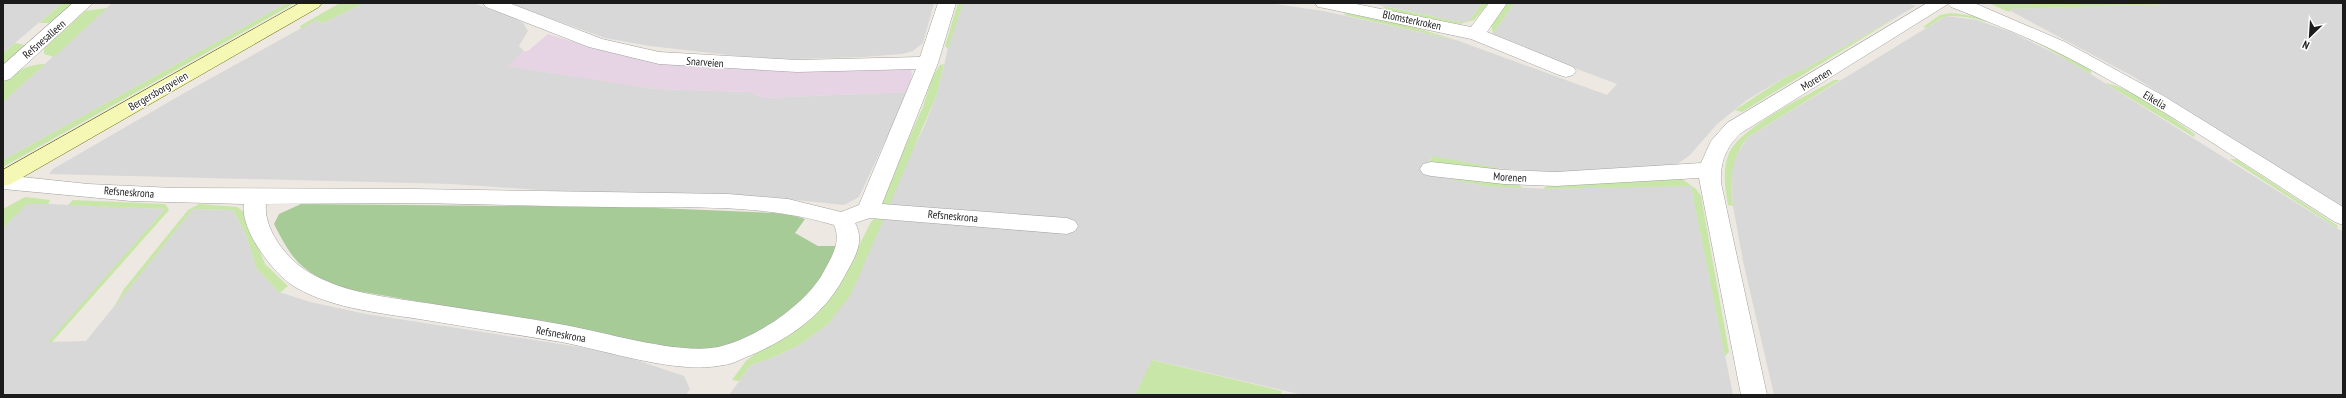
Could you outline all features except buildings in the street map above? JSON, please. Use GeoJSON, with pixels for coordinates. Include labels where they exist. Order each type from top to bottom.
{"type":"FeatureCollection","features":[{"type":"Feature","properties":{"kind":"street","name":"Refsnesalleen"},"geometry":{"type":"LineString","coordinates":[[3,75],[84,3]]}},
{"type":"Feature","properties":{"kind":"street","name":"Bergersborgveien"},"geometry":{"type":"LineString","coordinates":[[3,181],[313,3]]}},
{"type":"Feature","properties":{"kind":"street","name":"Snarveien"},"geometry":{"type":"LineString","coordinates":[[492,3],[596,44],[659,58],[700,62],[797,66],[928,62]]}},
{"type":"Feature","properties":{"kind":"street"},"geometry":{"type":"LineString","coordinates":[[868,210],[928,62],[947,3]]}},
{"type":"Feature","properties":{"kind":"street","name":"Blomsterkroken"},"geometry":{"type":"LineString","coordinates":[[1324,3],[1476,34],[1566,71]]}},
{"type":"Feature","properties":{"kind":"street"},"geometry":{"type":"LineString","coordinates":[[1476,34],[1498,3]]}},
{"type":"Feature","properties":{"kind":"street","name":"Morenen"},"geometry":{"type":"LineString","coordinates":[[1754,395],[1722,242],[1709,170],[1711,161],[1721,140],[1734,128],[1940,3]]}},
{"type":"Feature","properties":{"kind":"street","name":"Eikelia"},"geometry":{"type":"LineString","coordinates":[[1957,3],[2031,33],[2089,62],[2150,96],[2343,217]]}},
{"type":"Feature","properties":{"kind":"street","name":"Morenen"},"geometry":{"type":"LineString","coordinates":[[1431,169],[1504,177],[1556,179],[1709,170]]}},
{"type":"Feature","properties":{"kind":"street","name":"Refsneskrona"},"geometry":{"type":"LineString","coordinates":[[3,181],[188,196],[531,198],[757,203],[809,210],[842,220],[868,210],[1067,226]]}},
{"type":"Feature","properties":{"kind":"street","name":"Refsneskrona"},"geometry":{"type":"LineString","coordinates":[[256,197],[254,211],[260,229],[275,256],[298,278],[327,291],[371,303],[561,333],[688,359],[714,357],[731,353],[757,342],[787,325],[807,309],[828,285],[846,251],[849,233],[842,220]]}},
{"type":"Feature","properties":{"kind":"shaded area"},"geometry":{"type":"Polygon","coordinates":[[[3,3],[62,3],[3,53],[3,3]]]}},
{"type":"Feature","properties":{"kind":"shaded area"},"geometry":{"type":"Polygon","coordinates":[[[112,3],[287,3],[3,160],[3,102],[112,3]]]}},
{"type":"Feature","properties":{"kind":"shaded area"},"geometry":{"type":"Polygon","coordinates":[[[364,3],[473,3],[512,17],[523,23],[528,31],[519,46],[524,51],[509,66],[655,89],[749,92],[764,98],[908,92],[859,197],[844,205],[768,197],[684,193],[583,193],[452,184],[49,174],[53,169],[186,92],[316,20],[323,23],[364,3]]]}},
{"type":"Feature","properties":{"kind":"shaded area"},"geometry":{"type":"Polygon","coordinates":[[[508,3],[934,3],[923,43],[913,51],[902,54],[863,57],[792,59],[746,57],[650,46],[605,38],[508,3]]]}},
{"type":"Feature","properties":{"kind":"shaded area"},"geometry":{"type":"Polygon","coordinates":[[[963,3],[1268,3],[1323,11],[1456,40],[1607,95],[1617,84],[1503,41],[1493,34],[1514,3],[1906,3],[1916,6],[1803,70],[1787,76],[1747,100],[1717,124],[1690,155],[1676,165],[1602,173],[1550,172],[1491,168],[1431,157],[1426,174],[1486,186],[1551,189],[1691,185],[1733,395],[1303,395],[1153,360],[1135,395],[729,395],[751,365],[774,357],[801,344],[828,324],[924,127],[937,94],[951,36],[963,3]]]}},
{"type":"Feature","properties":{"kind":"shaded area"},"geometry":{"type":"Polygon","coordinates":[[[1370,3],[1482,3],[1469,21],[1460,22],[1370,3]]]}},
{"type":"Feature","properties":{"kind":"shaded area"},"geometry":{"type":"Polygon","coordinates":[[[2201,3],[2343,3],[2343,207],[2134,77],[2007,9],[2201,3]]]}},
{"type":"Feature","properties":{"kind":"shaded area"},"geometry":{"type":"Polygon","coordinates":[[[1946,16],[1977,20],[2011,32],[2068,60],[2343,232],[2343,395],[1774,395],[1743,261],[1733,206],[1731,174],[1734,159],[1748,137],[1946,16]]]}},
{"type":"Feature","properties":{"kind":"shaded area"},"geometry":{"type":"Polygon","coordinates":[[[548,34],[587,46],[670,63],[717,69],[816,70],[910,65],[912,74],[908,92],[764,98],[749,92],[655,89],[508,66],[524,51],[528,51],[548,34]]]}},
{"type":"Feature","properties":{"kind":"shaded area"},"geometry":{"type":"Polygon","coordinates":[[[27,203],[165,209],[49,342],[86,341],[193,209],[233,210],[246,235],[257,269],[279,292],[310,302],[366,314],[612,352],[684,376],[690,389],[686,395],[3,395],[3,228],[27,203]]]}},
{"type":"Feature","properties":{"kind":"green space"},"geometry":{"type":"Polygon","coordinates":[[[62,3],[74,3],[51,23],[39,23],[62,3]]]}},
{"type":"Feature","properties":{"kind":"green space"},"geometry":{"type":"Polygon","coordinates":[[[287,3],[295,3],[3,167],[3,160],[287,3]]]}},
{"type":"Feature","properties":{"kind":"green space"},"geometry":{"type":"Polygon","coordinates":[[[340,3],[364,3],[323,23],[316,20],[301,29],[300,26],[340,3]]]}},
{"type":"Feature","properties":{"kind":"green space"},"geometry":{"type":"Polygon","coordinates":[[[958,3],[963,3],[948,49],[945,46],[958,3]]]}},
{"type":"Feature","properties":{"kind":"green space"},"geometry":{"type":"Polygon","coordinates":[[[1482,3],[1489,3],[1474,20],[1460,24],[1387,10],[1382,6],[1460,22],[1469,21],[1482,3]]]}},
{"type":"Feature","properties":{"kind":"green space"},"geometry":{"type":"Polygon","coordinates":[[[1506,3],[1514,3],[1493,34],[1491,23],[1506,3]]]}},
{"type":"Feature","properties":{"kind":"green space"},"geometry":{"type":"Polygon","coordinates":[[[1988,3],[2201,3],[2008,9],[2010,11],[2009,12],[1988,3]]]}},
{"type":"Feature","properties":{"kind":"green space"},"geometry":{"type":"Polygon","coordinates":[[[107,8],[54,57],[44,54],[44,48],[85,11],[107,8]]]}},
{"type":"Feature","properties":{"kind":"green space"},"geometry":{"type":"Polygon","coordinates":[[[1345,13],[1406,25],[1456,40],[1344,15],[1345,13]]]}},
{"type":"Feature","properties":{"kind":"green space"},"geometry":{"type":"Polygon","coordinates":[[[1950,13],[1968,15],[2005,26],[2059,52],[2091,70],[2091,74],[2041,45],[2003,27],[1984,21],[1965,17],[1947,16],[1926,28],[1923,27],[1940,15],[1950,13]]]}},
{"type":"Feature","properties":{"kind":"green space"},"geometry":{"type":"Polygon","coordinates":[[[1902,14],[1742,112],[1735,110],[1787,76],[1803,70],[1902,14]]]}},
{"type":"Feature","properties":{"kind":"green space"},"geometry":{"type":"Polygon","coordinates":[[[15,43],[25,45],[3,65],[3,53],[15,43]]]}},
{"type":"Feature","properties":{"kind":"green space"},"geometry":{"type":"Polygon","coordinates":[[[45,64],[3,102],[3,82],[22,69],[45,64]]]}},
{"type":"Feature","properties":{"kind":"green space"},"geometry":{"type":"Polygon","coordinates":[[[944,64],[937,94],[889,206],[881,205],[889,181],[923,107],[932,77],[940,65],[944,64]]]}},
{"type":"Feature","properties":{"kind":"green space"},"geometry":{"type":"Polygon","coordinates":[[[1834,80],[1840,80],[1748,137],[1742,145],[1735,162],[1732,179],[1733,206],[1728,205],[1725,186],[1725,166],[1729,153],[1736,143],[1761,122],[1776,112],[1834,80]]]}},
{"type":"Feature","properties":{"kind":"green space"},"geometry":{"type":"Polygon","coordinates":[[[2105,83],[2115,85],[2150,103],[2192,132],[2195,135],[2194,137],[2105,83]]]}},
{"type":"Feature","properties":{"kind":"green space"},"geometry":{"type":"Polygon","coordinates":[[[1432,156],[1498,168],[1499,171],[1429,164],[1432,156]]]}},
{"type":"Feature","properties":{"kind":"green space"},"geometry":{"type":"Polygon","coordinates":[[[2230,159],[2236,159],[2338,226],[2337,228],[2230,159]]]}},
{"type":"Feature","properties":{"kind":"green space"},"geometry":{"type":"Polygon","coordinates":[[[1458,178],[1519,184],[1522,188],[1486,186],[1449,179],[1458,178]]]}},
{"type":"Feature","properties":{"kind":"green space"},"geometry":{"type":"Polygon","coordinates":[[[1682,179],[1696,189],[1701,196],[1729,352],[1725,356],[1691,186],[1543,189],[1548,185],[1682,179]]]}},
{"type":"Feature","properties":{"kind":"green space"},"geometry":{"type":"Polygon","coordinates":[[[25,197],[50,200],[48,204],[27,204],[3,228],[3,209],[25,197]]]}},
{"type":"Feature","properties":{"kind":"green space"},"geometry":{"type":"Polygon","coordinates":[[[73,200],[165,204],[169,210],[52,342],[48,342],[165,209],[68,205],[73,200]]]}},
{"type":"Feature","properties":{"kind":"green space"},"geometry":{"type":"Polygon","coordinates":[[[199,204],[237,207],[245,213],[265,264],[288,286],[279,292],[257,269],[246,235],[233,210],[193,209],[114,307],[124,289],[188,210],[199,204]]]}},
{"type":"Feature","properties":{"kind":"green space"},"geometry":{"type":"Polygon","coordinates":[[[301,204],[633,207],[775,213],[805,219],[795,233],[818,246],[837,246],[833,261],[796,312],[749,338],[723,347],[692,349],[650,344],[543,323],[340,288],[307,270],[300,264],[287,248],[274,224],[279,214],[301,204]]]}},
{"type":"Feature","properties":{"kind":"green space"},"geometry":{"type":"Polygon","coordinates":[[[877,216],[885,216],[851,294],[828,324],[801,344],[774,357],[751,365],[739,381],[732,380],[746,361],[838,286],[871,222],[877,216]]]}},
{"type":"Feature","properties":{"kind":"green space"},"geometry":{"type":"Polygon","coordinates":[[[1152,360],[1282,391],[1280,395],[1135,395],[1152,360]]]}}]}
